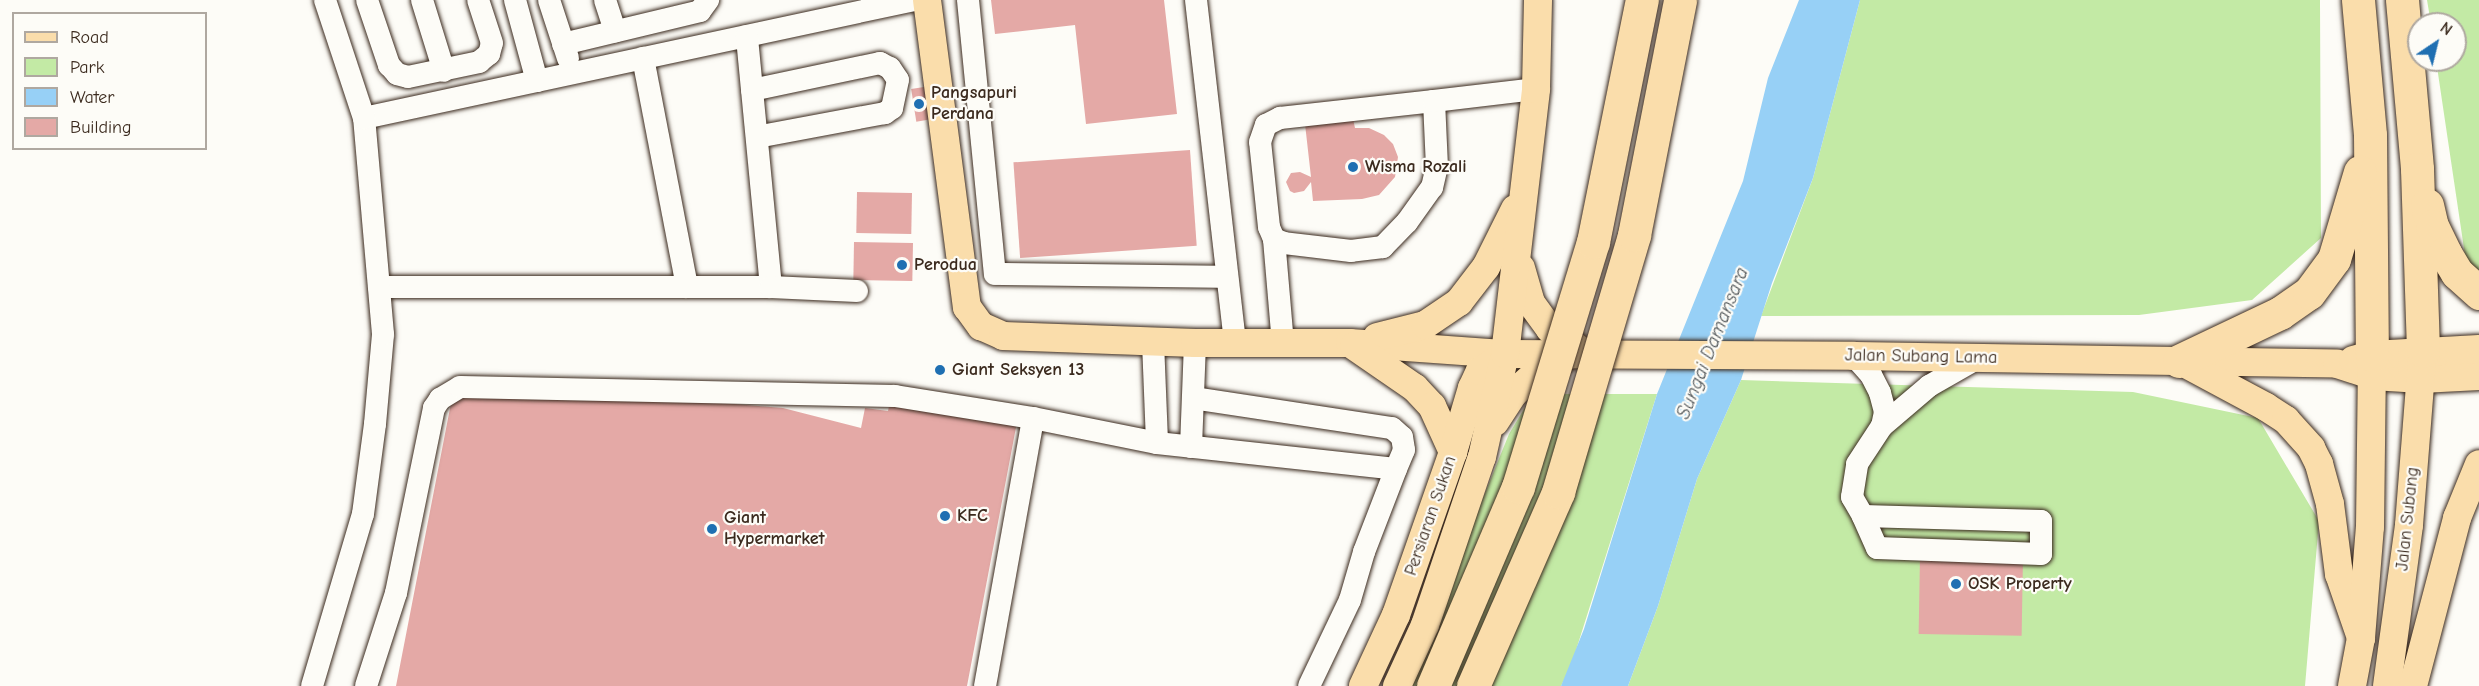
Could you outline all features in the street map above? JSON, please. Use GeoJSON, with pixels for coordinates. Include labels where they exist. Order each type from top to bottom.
{"type":"FeatureCollection","features":[{"type":"Feature","properties":{"kind":"highway"},"geometry":{"type":"LineString","coordinates":[[1433,686],[1518,487],[1593,242],[1642,0]]}},
{"type":"Feature","properties":{"kind":"highway"},"geometry":{"type":"LineString","coordinates":[[1473,686],[1558,492],[1634,235],[1680,0]]}},
{"type":"Feature","properties":{"kind":"highway"},"geometry":{"type":"LineString","coordinates":[[2358,0],[2370,135],[2372,365]]}},
{"type":"Feature","properties":{"kind":"highway"},"geometry":{"type":"LineString","coordinates":[[2402,0],[2417,169],[2422,365]]}},
{"type":"Feature","properties":{"kind":"highway"},"geometry":{"type":"LineString","coordinates":[[2179,361],[2280,313],[2309,292],[2322,277],[2334,259],[2344,232],[2370,135]]}},
{"type":"Feature","properties":{"kind":"highway"},"geometry":{"type":"LineString","coordinates":[[2417,169],[2432,226],[2457,273],[2479,293]]}},
{"type":"Feature","properties":{"kind":"main road"},"geometry":{"type":"LineString","coordinates":[[927,0],[967,307],[981,326],[1003,336],[1195,343],[1350,343],[1425,325],[1459,302],[1486,267],[1524,191]]}},
{"type":"Feature","properties":{"kind":"main road","name":"Persiaran Sukan"},"geometry":{"type":"LineString","coordinates":[[1397,686],[1425,625],[1482,457],[1504,354],[1536,89],[1538,0]]}},
{"type":"Feature","properties":{"kind":"main road"},"geometry":{"type":"LineString","coordinates":[[1487,434],[1512,394],[1536,373],[1577,354],[1550,329],[1531,303],[1522,278],[1518,242]]}},
{"type":"Feature","properties":{"kind":"main road"},"geometry":{"type":"LineString","coordinates":[[1350,343],[1394,370],[1415,388],[1432,406],[1454,452]]}},
{"type":"Feature","properties":{"kind":"main road","name":"Jalan Subang Lama"},"geometry":{"type":"LineString","coordinates":[[1350,343],[1504,354],[1854,356],[2422,365]]}},
{"type":"Feature","properties":{"kind":"main road"},"geometry":{"type":"LineString","coordinates":[[2422,365],[2479,349]]}},
{"type":"Feature","properties":{"kind":"main road","name":"Persiaran Sukan"},"geometry":{"type":"LineString","coordinates":[[1363,686],[1396,615],[1454,452],[1479,370],[1504,354]]}},
{"type":"Feature","properties":{"kind":"main road"},"geometry":{"type":"LineString","coordinates":[[2179,361],[2286,420],[2311,448],[2319,464],[2330,504],[2339,574],[2361,638]]}},
{"type":"Feature","properties":{"kind":"main road","name":"Jalan Subang"},"geometry":{"type":"LineString","coordinates":[[2352,686],[2361,638],[2370,527],[2372,365]]}},
{"type":"Feature","properties":{"kind":"main road"},"geometry":{"type":"LineString","coordinates":[[2422,365],[2479,376]]}},
{"type":"Feature","properties":{"kind":"main road","name":"Jalan Subang"},"geometry":{"type":"LineString","coordinates":[[2387,686],[2409,525],[2422,365]]}},
{"type":"Feature","properties":{"kind":"main road"},"geometry":{"type":"LineString","coordinates":[[2413,686],[2457,518],[2479,464]]}},
{"type":"Feature","properties":{"kind":"street"},"geometry":{"type":"LineString","coordinates":[[312,686],[363,513],[375,424],[383,334],[364,118],[325,0]]}},
{"type":"Feature","properties":{"kind":"street"},"geometry":{"type":"LineString","coordinates":[[367,0],[389,65],[397,74],[408,77],[479,62],[489,54],[492,43],[478,0]]}},
{"type":"Feature","properties":{"kind":"street"},"geometry":{"type":"LineString","coordinates":[[422,0],[444,71]]}},
{"type":"Feature","properties":{"kind":"street"},"geometry":{"type":"LineString","coordinates":[[515,0],[537,81]]}},
{"type":"Feature","properties":{"kind":"street"},"geometry":{"type":"LineString","coordinates":[[549,0],[573,73]]}},
{"type":"Feature","properties":{"kind":"street"},"geometry":{"type":"LineString","coordinates":[[605,0],[615,32]]}},
{"type":"Feature","properties":{"kind":"street"},"geometry":{"type":"LineString","coordinates":[[563,44],[615,32],[663,10],[700,11],[708,0]]}},
{"type":"Feature","properties":{"kind":"street"},"geometry":{"type":"LineString","coordinates":[[364,118],[914,0]]}},
{"type":"Feature","properties":{"kind":"street"},"geometry":{"type":"LineString","coordinates":[[968,0],[995,274],[1227,277]]}},
{"type":"Feature","properties":{"kind":"street"},"geometry":{"type":"LineString","coordinates":[[1196,0],[1235,343]]}},
{"type":"Feature","properties":{"kind":"street"},"geometry":{"type":"LineString","coordinates":[[747,36],[771,287]]}},
{"type":"Feature","properties":{"kind":"street"},"geometry":{"type":"LineString","coordinates":[[643,58],[687,287]]}},
{"type":"Feature","properties":{"kind":"street"},"geometry":{"type":"LineString","coordinates":[[752,90],[880,63],[890,68],[895,74],[898,88],[892,108],[885,113],[756,138]]}},
{"type":"Feature","properties":{"kind":"street"},"geometry":{"type":"LineString","coordinates":[[1282,343],[1274,239],[1269,227],[1260,142],[1266,125],[1280,118],[1536,89]]}},
{"type":"Feature","properties":{"kind":"street"},"geometry":{"type":"LineString","coordinates":[[1274,239],[1284,243],[1351,251],[1383,247],[1407,222],[1432,187],[1437,166],[1434,101]]}},
{"type":"Feature","properties":{"kind":"street"},"geometry":{"type":"LineString","coordinates":[[379,287],[771,287],[857,291]]}},
{"type":"Feature","properties":{"kind":"street"},"geometry":{"type":"LineString","coordinates":[[1153,342],[1157,443]]}},
{"type":"Feature","properties":{"kind":"street"},"geometry":{"type":"LineString","coordinates":[[1191,447],[1195,343]]}},
{"type":"Feature","properties":{"kind":"street"},"geometry":{"type":"LineString","coordinates":[[1854,356],[1871,375],[1880,393],[1885,412],[1882,426]]}},
{"type":"Feature","properties":{"kind":"street"},"geometry":{"type":"LineString","coordinates":[[1863,516],[2041,521],[2041,554],[1877,548],[1852,497],[1857,464],[1882,426],[1929,386],[1978,358]]}},
{"type":"Feature","properties":{"kind":"street"},"geometry":{"type":"LineString","coordinates":[[366,686],[396,593],[434,408],[440,399],[460,387],[895,396],[1033,418],[1157,443],[1396,469]]}},
{"type":"Feature","properties":{"kind":"street"},"geometry":{"type":"LineString","coordinates":[[1193,398],[1392,428],[1402,437],[1404,450],[1364,552],[1350,600],[1309,686]]}},
{"type":"Feature","properties":{"kind":"street"},"geometry":{"type":"LineString","coordinates":[[984,686],[1033,418]]}},
{"type":"Feature","properties":{"kind":"green space"},"geometry":{"type":"Polygon","coordinates":[[[1860,0],[2320,0],[2321,238],[2252,300],[2139,315],[1761,316],[1813,178],[1860,0]]]}},
{"type":"Feature","properties":{"kind":"green space"},"geometry":{"type":"Polygon","coordinates":[[[2427,0],[2479,0],[2479,271],[2466,262],[2438,72],[2467,72],[2467,12],[2429,12],[2427,0]]]}},
{"type":"Feature","properties":{"kind":"green space"},"geometry":{"type":"Polygon","coordinates":[[[1741,380],[2133,392],[2258,418],[2319,521],[2305,686],[1628,686],[1658,606],[1697,479],[1741,380]]]}},
{"type":"Feature","properties":{"kind":"green space"},"geometry":{"type":"Polygon","coordinates":[[[1533,394],[1657,394],[1571,666],[1561,686],[1404,686],[1429,631],[1509,434],[1533,394]]]}},
{"type":"Feature","properties":{"kind":"water","name":"Sungai Damansara"},"geometry":{"type":"Polygon","coordinates":[[[1799,0],[1860,0],[1813,178],[1772,283],[1741,380],[1697,479],[1658,606],[1628,686],[1561,686],[1584,629],[1657,394],[1743,181],[1768,78],[1799,0]]]}},
{"type":"Feature","properties":{"kind":"building"},"geometry":{"type":"Polygon","coordinates":[[[991,0],[1164,0],[1177,114],[1086,124],[1075,25],[995,34],[991,0]]]}},
{"type":"Feature","properties":{"kind":"building"},"geometry":{"type":"Polygon","coordinates":[[[924,87],[929,120],[916,122],[911,89],[924,87]]]}},
{"type":"Feature","properties":{"kind":"building","name":"Wisma Rozali"},"geometry":{"type":"Polygon","coordinates":[[[1353,119],[1355,128],[1369,128],[1384,135],[1393,144],[1398,157],[1395,177],[1379,195],[1362,199],[1313,201],[1311,182],[1304,191],[1294,193],[1290,191],[1286,182],[1291,173],[1300,172],[1311,177],[1305,124],[1353,119]]]}},
{"type":"Feature","properties":{"kind":"building"},"geometry":{"type":"Polygon","coordinates":[[[1190,150],[1197,246],[1020,258],[1013,162],[1190,150]]]}},
{"type":"Feature","properties":{"kind":"building"},"geometry":{"type":"Polygon","coordinates":[[[857,192],[912,193],[911,234],[856,233],[857,192]]]}},
{"type":"Feature","properties":{"kind":"building"},"geometry":{"type":"Polygon","coordinates":[[[854,242],[913,243],[912,281],[853,280],[854,242]]]}},
{"type":"Feature","properties":{"kind":"building","name":"Giant Hypermarket"},"geometry":{"type":"Polygon","coordinates":[[[557,389],[783,408],[861,428],[865,408],[888,411],[890,401],[1017,422],[967,686],[396,686],[452,398],[557,389]]]}},
{"type":"Feature","properties":{"kind":"building"},"geometry":{"type":"Polygon","coordinates":[[[1920,556],[2023,558],[2022,636],[1919,634],[1920,556]]]}},
{"type":"Feature","properties":{"kind":"place","name":"Pangsapuri Perdana"},"geometry":{"type":"Point","coordinates":[919,104]}},
{"type":"Feature","properties":{"kind":"place","name":"Wisma Rozali"},"geometry":{"type":"Point","coordinates":[1353,167]}},
{"type":"Feature","properties":{"kind":"place","name":"Perodua"},"geometry":{"type":"Point","coordinates":[902,265]}},
{"type":"Feature","properties":{"kind":"place","name":"Giant Seksyen 13"},"geometry":{"type":"Point","coordinates":[940,370]}},
{"type":"Feature","properties":{"kind":"place","name":"KFC"},"geometry":{"type":"Point","coordinates":[945,516]}},
{"type":"Feature","properties":{"kind":"place","name":"Giant Hypermarket"},"geometry":{"type":"Point","coordinates":[712,529]}},
{"type":"Feature","properties":{"kind":"place","name":"OSK Property"},"geometry":{"type":"Point","coordinates":[1956,584]}}]}
